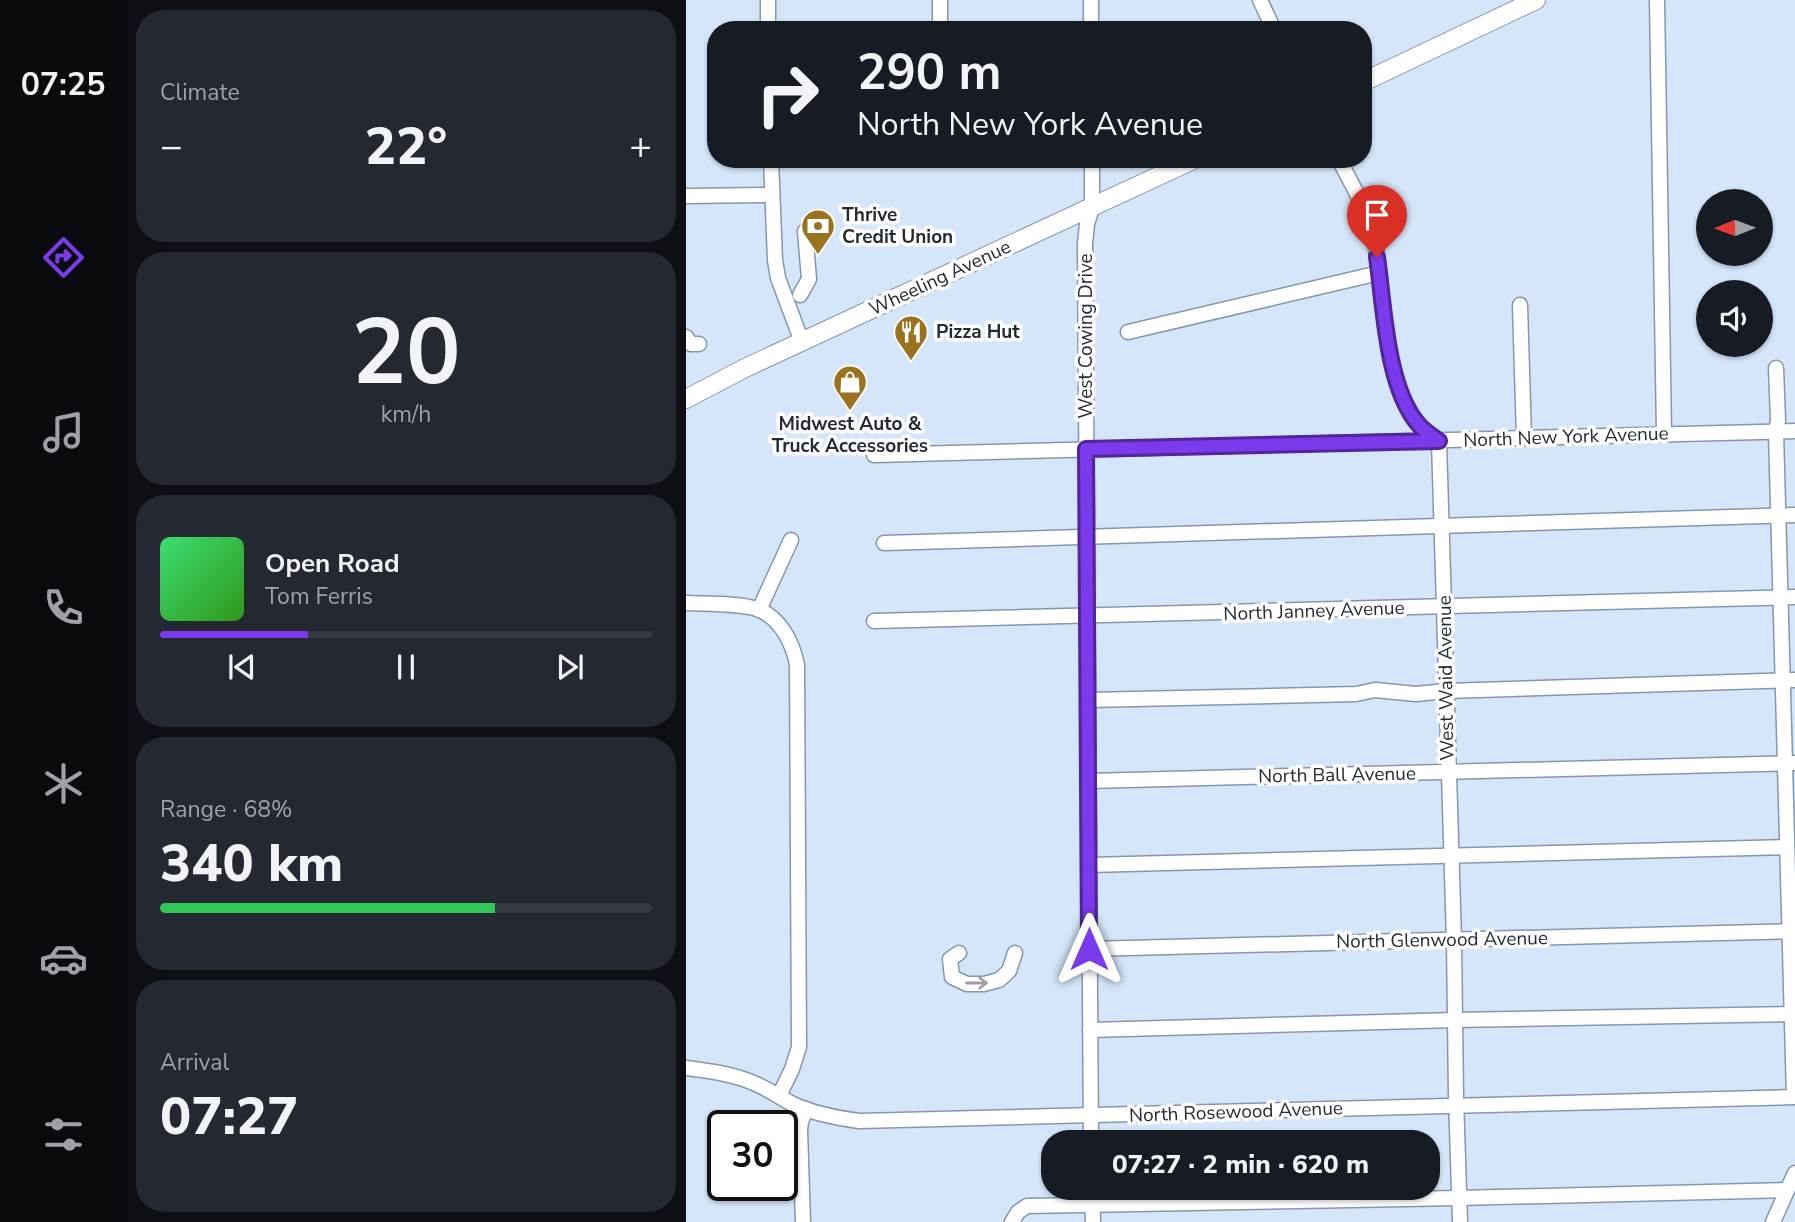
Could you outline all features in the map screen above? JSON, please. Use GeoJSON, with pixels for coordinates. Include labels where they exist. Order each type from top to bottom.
{"type":"FeatureCollection","features":[{"type":"Feature","properties":{"kind":"main road"},"geometry":{"type":"LineString","coordinates":[[1372,78],[1526,2]]}},
{"type":"Feature","properties":{"kind":"main road","name":"Wheeling Avenue"},"geometry":{"type":"LineString","coordinates":[[686,399],[745,368],[1176,168]]}},
{"type":"Feature","properties":{"kind":"street"},"geometry":{"type":"LineString","coordinates":[[768,0],[768,21]]}},
{"type":"Feature","properties":{"kind":"street"},"geometry":{"type":"LineString","coordinates":[[940,0],[940,21]]}},
{"type":"Feature","properties":{"kind":"street"},"geometry":{"type":"LineString","coordinates":[[1091,0],[1091,21]]}},
{"type":"Feature","properties":{"kind":"street"},"geometry":{"type":"LineString","coordinates":[[1260,0],[1270,21]]}},
{"type":"Feature","properties":{"kind":"street"},"geometry":{"type":"LineString","coordinates":[[1657,0],[1664,433]]}},
{"type":"Feature","properties":{"kind":"street"},"geometry":{"type":"LineString","coordinates":[[771,168],[774,252],[778,278],[802,342]]}},
{"type":"Feature","properties":{"kind":"street","name":"West Cowing Drive"},"geometry":{"type":"LineString","coordinates":[[1091,1130],[1085,243],[1092,208],[1092,168]]}},
{"type":"Feature","properties":{"kind":"street"},"geometry":{"type":"LineString","coordinates":[[1344,168],[1369,219],[1374,237],[1390,351],[1403,400],[1418,423],[1439,441]]}},
{"type":"Feature","properties":{"kind":"street"},"geometry":{"type":"LineString","coordinates":[[686,196],[772,195]]}},
{"type":"Feature","properties":{"kind":"street"},"geometry":{"type":"LineString","coordinates":[[800,295],[809,279],[805,231]]}},
{"type":"Feature","properties":{"kind":"street"},"geometry":{"type":"LineString","coordinates":[[1128,332],[1379,273]]}},
{"type":"Feature","properties":{"kind":"street"},"geometry":{"type":"LineString","coordinates":[[1520,305],[1524,438]]}},
{"type":"Feature","properties":{"kind":"street"},"geometry":{"type":"LineString","coordinates":[[1776,368],[1778,515],[1788,597],[1794,1097]]}},
{"type":"Feature","properties":{"kind":"street","name":"North New York Avenue"},"geometry":{"type":"LineString","coordinates":[[874,455],[1795,431]]}},
{"type":"Feature","properties":{"kind":"street","name":"West Waid Avenue"},"geometry":{"type":"LineString","coordinates":[[1439,441],[1460,1222]]}},
{"type":"Feature","properties":{"kind":"street"},"geometry":{"type":"LineString","coordinates":[[884,543],[1795,515]]}},
{"type":"Feature","properties":{"kind":"street"},"geometry":{"type":"LineString","coordinates":[[759,610],[791,540]]}},
{"type":"Feature","properties":{"kind":"street","name":"North Janney Avenue"},"geometry":{"type":"LineString","coordinates":[[874,621],[1788,597]]}},
{"type":"Feature","properties":{"kind":"street"},"geometry":{"type":"LineString","coordinates":[[686,603],[759,610],[778,624],[788,637],[795,654],[798,676],[799,1047],[779,1096]]}},
{"type":"Feature","properties":{"kind":"street"},"geometry":{"type":"LineString","coordinates":[[1088,700],[1356,694],[1375,690],[1416,694],[1789,680]]}},
{"type":"Feature","properties":{"kind":"street","name":"North Ball Avenue"},"geometry":{"type":"LineString","coordinates":[[1089,781],[1790,763]]}},
{"type":"Feature","properties":{"kind":"street"},"geometry":{"type":"LineString","coordinates":[[1089,865],[1790,845]]}},
{"type":"Feature","properties":{"kind":"street","name":"North Glenwood Avenue"},"geometry":{"type":"LineString","coordinates":[[1089,949],[1792,931]]}},
{"type":"Feature","properties":{"kind":"street"},"geometry":{"type":"LineString","coordinates":[[959,953],[950,959],[952,977],[967,984],[984,984],[999,980],[1009,971],[1015,953]]}},
{"type":"Feature","properties":{"kind":"street"},"geometry":{"type":"LineString","coordinates":[[1090,1030],[1792,1014]]}},
{"type":"Feature","properties":{"kind":"street","name":"North Rosewood Avenue"},"geometry":{"type":"LineString","coordinates":[[686,1068],[733,1076],[756,1084],[806,1109],[836,1118],[859,1121],[1794,1097]]}},
{"type":"Feature","properties":{"kind":"street"},"geometry":{"type":"LineString","coordinates":[[803,1222],[800,1130],[806,1109]]}},
{"type":"Feature","properties":{"kind":"street"},"geometry":{"type":"LineString","coordinates":[[1773,1222],[1795,1173]]}},
{"type":"Feature","properties":{"kind":"street"},"geometry":{"type":"LineString","coordinates":[[1012,1222],[1018,1212],[1027,1206],[1786,1190]]}},
{"type":"Feature","properties":{"kind":"street"},"geometry":{"type":"LineString","coordinates":[[1092,1200],[1093,1222]]}},
{"type":"Feature","properties":{"kind":"place","name":"Thrive Credit Union"},"geometry":{"type":"Point","coordinates":[818,256]}},
{"type":"Feature","properties":{"kind":"place","name":"Pizza Hut"},"geometry":{"type":"Point","coordinates":[911,362]}},
{"type":"Feature","properties":{"kind":"place","name":"Midwest Auto & Truck Accessories"},"geometry":{"type":"Point","coordinates":[850,412]}},
{"type":"Feature","properties":{"kind":"route"},"geometry":{"type":"LineString","coordinates":[[1089,949],[1086,449],[1439,441],[1418,423],[1403,400],[1394,373],[1377,257]]}}]}
